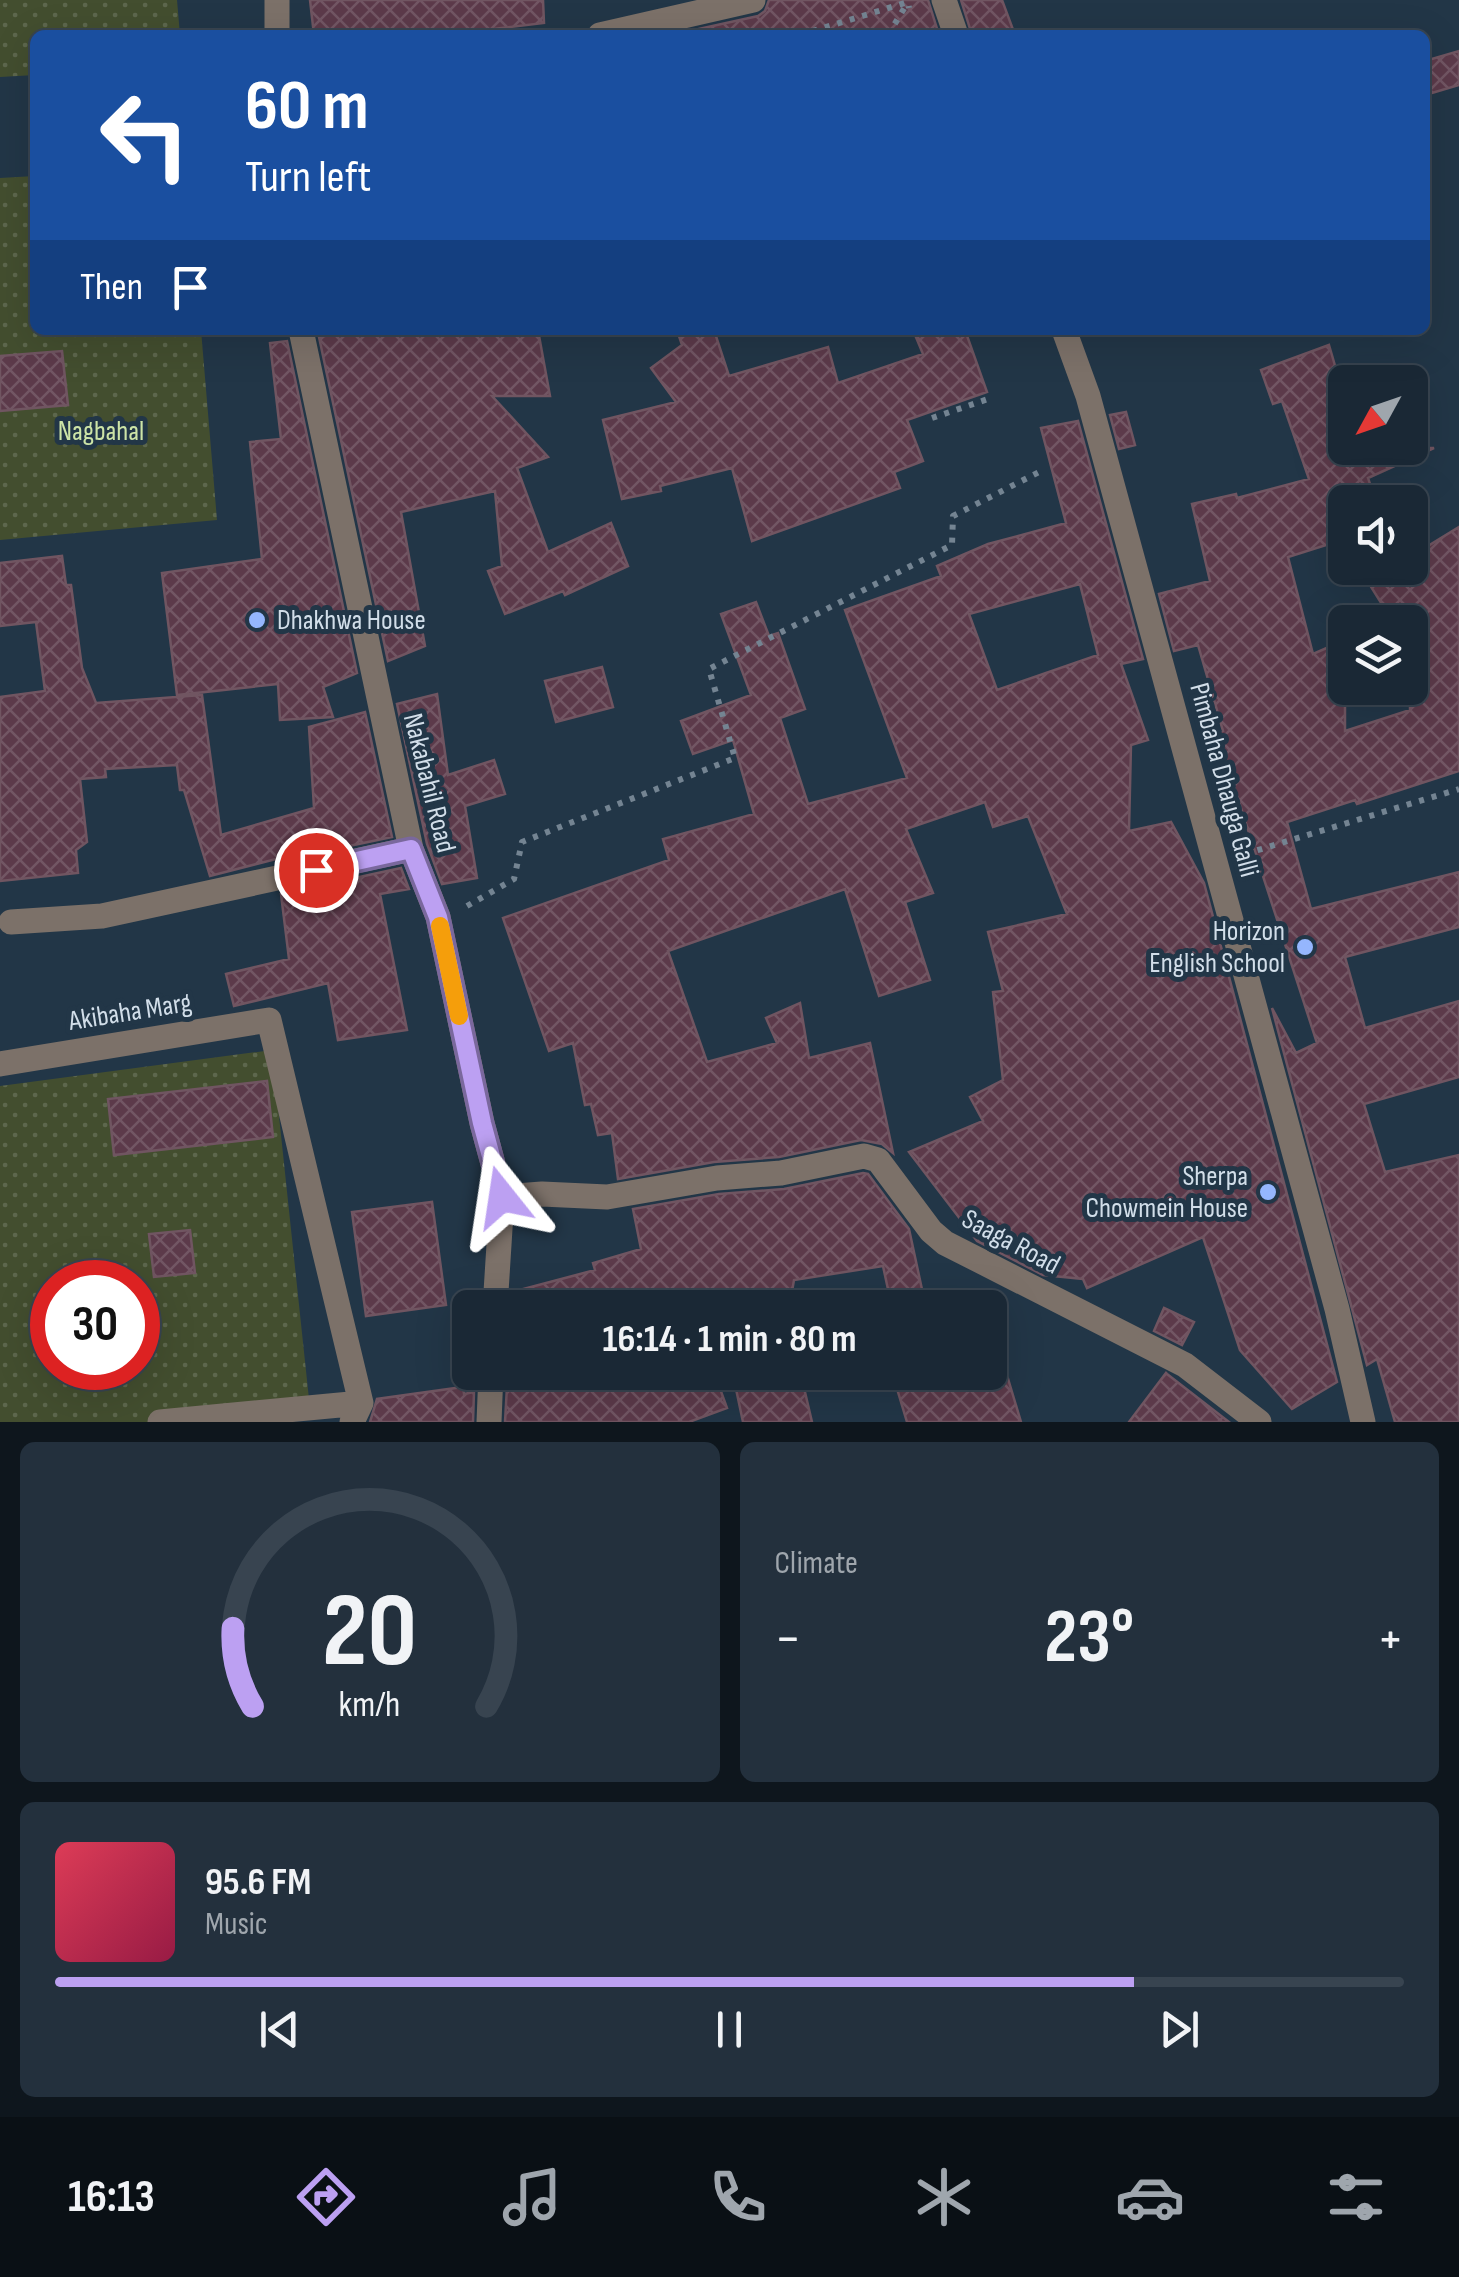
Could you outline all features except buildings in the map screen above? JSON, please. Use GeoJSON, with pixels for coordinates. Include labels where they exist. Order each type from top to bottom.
{"type":"FeatureCollection","features":[{"type":"Feature","properties":{"kind":"street"},"geometry":{"type":"LineString","coordinates":[[277,0],[277,30]]}},
{"type":"Feature","properties":{"kind":"street"},"geometry":{"type":"LineString","coordinates":[[622,30],[754,0]]}},
{"type":"Feature","properties":{"kind":"street"},"geometry":{"type":"LineString","coordinates":[[944,0],[954,30]]}},
{"type":"Feature","properties":{"kind":"street","name":"Nakabahil Road"},"geometry":{"type":"LineString","coordinates":[[302,335],[411,849],[438,917],[482,1123],[502,1197],[496,1290]]}},
{"type":"Feature","properties":{"kind":"street","name":"Pimbaha Dhauga Galli"},"geometry":{"type":"LineString","coordinates":[[1066,335],[1088,396],[1216,863],[1337,1309],[1363,1422]]}},
{"type":"Feature","properties":{"kind":"street"},"geometry":{"type":"LineString","coordinates":[[11,922],[102,916],[411,849]]}},
{"type":"Feature","properties":{"kind":"street","name":"Akibaha Marg"},"geometry":{"type":"LineString","coordinates":[[0,1064],[268,1020],[357,1413]]}},
{"type":"Feature","properties":{"kind":"street","name":"Saaga Road"},"geometry":{"type":"LineString","coordinates":[[502,1197],[542,1194],[607,1198],[717,1178],[782,1173],[864,1156],[878,1160],[930,1231],[945,1242],[1185,1365],[1260,1422]]}},
{"type":"Feature","properties":{"kind":"street"},"geometry":{"type":"LineString","coordinates":[[489,1422],[490,1390]]}},
{"type":"Feature","properties":{"kind":"street"},"geometry":{"type":"LineString","coordinates":[[160,1422],[357,1413]]}},
{"type":"Feature","properties":{"kind":"path"},"geometry":{"type":"LineString","coordinates":[[908,2],[913,18]]}},
{"type":"Feature","properties":{"kind":"path"},"geometry":{"type":"LineString","coordinates":[[816,30],[908,2]]}},
{"type":"Feature","properties":{"kind":"path"},"geometry":{"type":"LineString","coordinates":[[891,30],[908,2]]}},
{"type":"Feature","properties":{"kind":"path"},"geometry":{"type":"LineString","coordinates":[[932,418],[988,399]]}},
{"type":"Feature","properties":{"kind":"path"},"geometry":{"type":"LineString","coordinates":[[438,917],[454,913],[514,879],[522,842],[735,758],[709,669],[952,544],[954,516],[1041,471]]}},
{"type":"Feature","properties":{"kind":"path"},"geometry":{"type":"LineString","coordinates":[[1216,863],[1459,790]]}},
{"type":"Feature","properties":{"kind":"green space"},"geometry":{"type":"Polygon","coordinates":[[[0,0],[177,0],[180,30],[30,30],[30,75],[0,77],[0,0]]]}},
{"type":"Feature","properties":{"kind":"green space","name":"Nagbahal"},"geometry":{"type":"Polygon","coordinates":[[[30,176],[30,335],[201,335],[217,520],[0,540],[0,178],[30,176]]]}},
{"type":"Feature","properties":{"kind":"green space"},"geometry":{"type":"Polygon","coordinates":[[[272,1050],[311,1418],[0,1422],[0,1086],[272,1050]]]}},
{"type":"Feature","properties":{"kind":"slow traffic"},"geometry":{"type":"LineString","coordinates":[[440,926],[459,1016]]}},
{"type":"Feature","properties":{"kind":"place","name":"Dhakhwa House"},"geometry":{"type":"Point","coordinates":[257,620]}},
{"type":"Feature","properties":{"kind":"place","name":"Horizon English School"},"geometry":{"type":"Point","coordinates":[1305,947]}},
{"type":"Feature","properties":{"kind":"place","name":"Sherpa Chowmein House"},"geometry":{"type":"Point","coordinates":[1268,1192]}},
{"type":"Feature","properties":{"kind":"route"},"geometry":{"type":"LineString","coordinates":[[316,870],[411,849],[438,917],[482,1123],[502,1197]]}}]}
